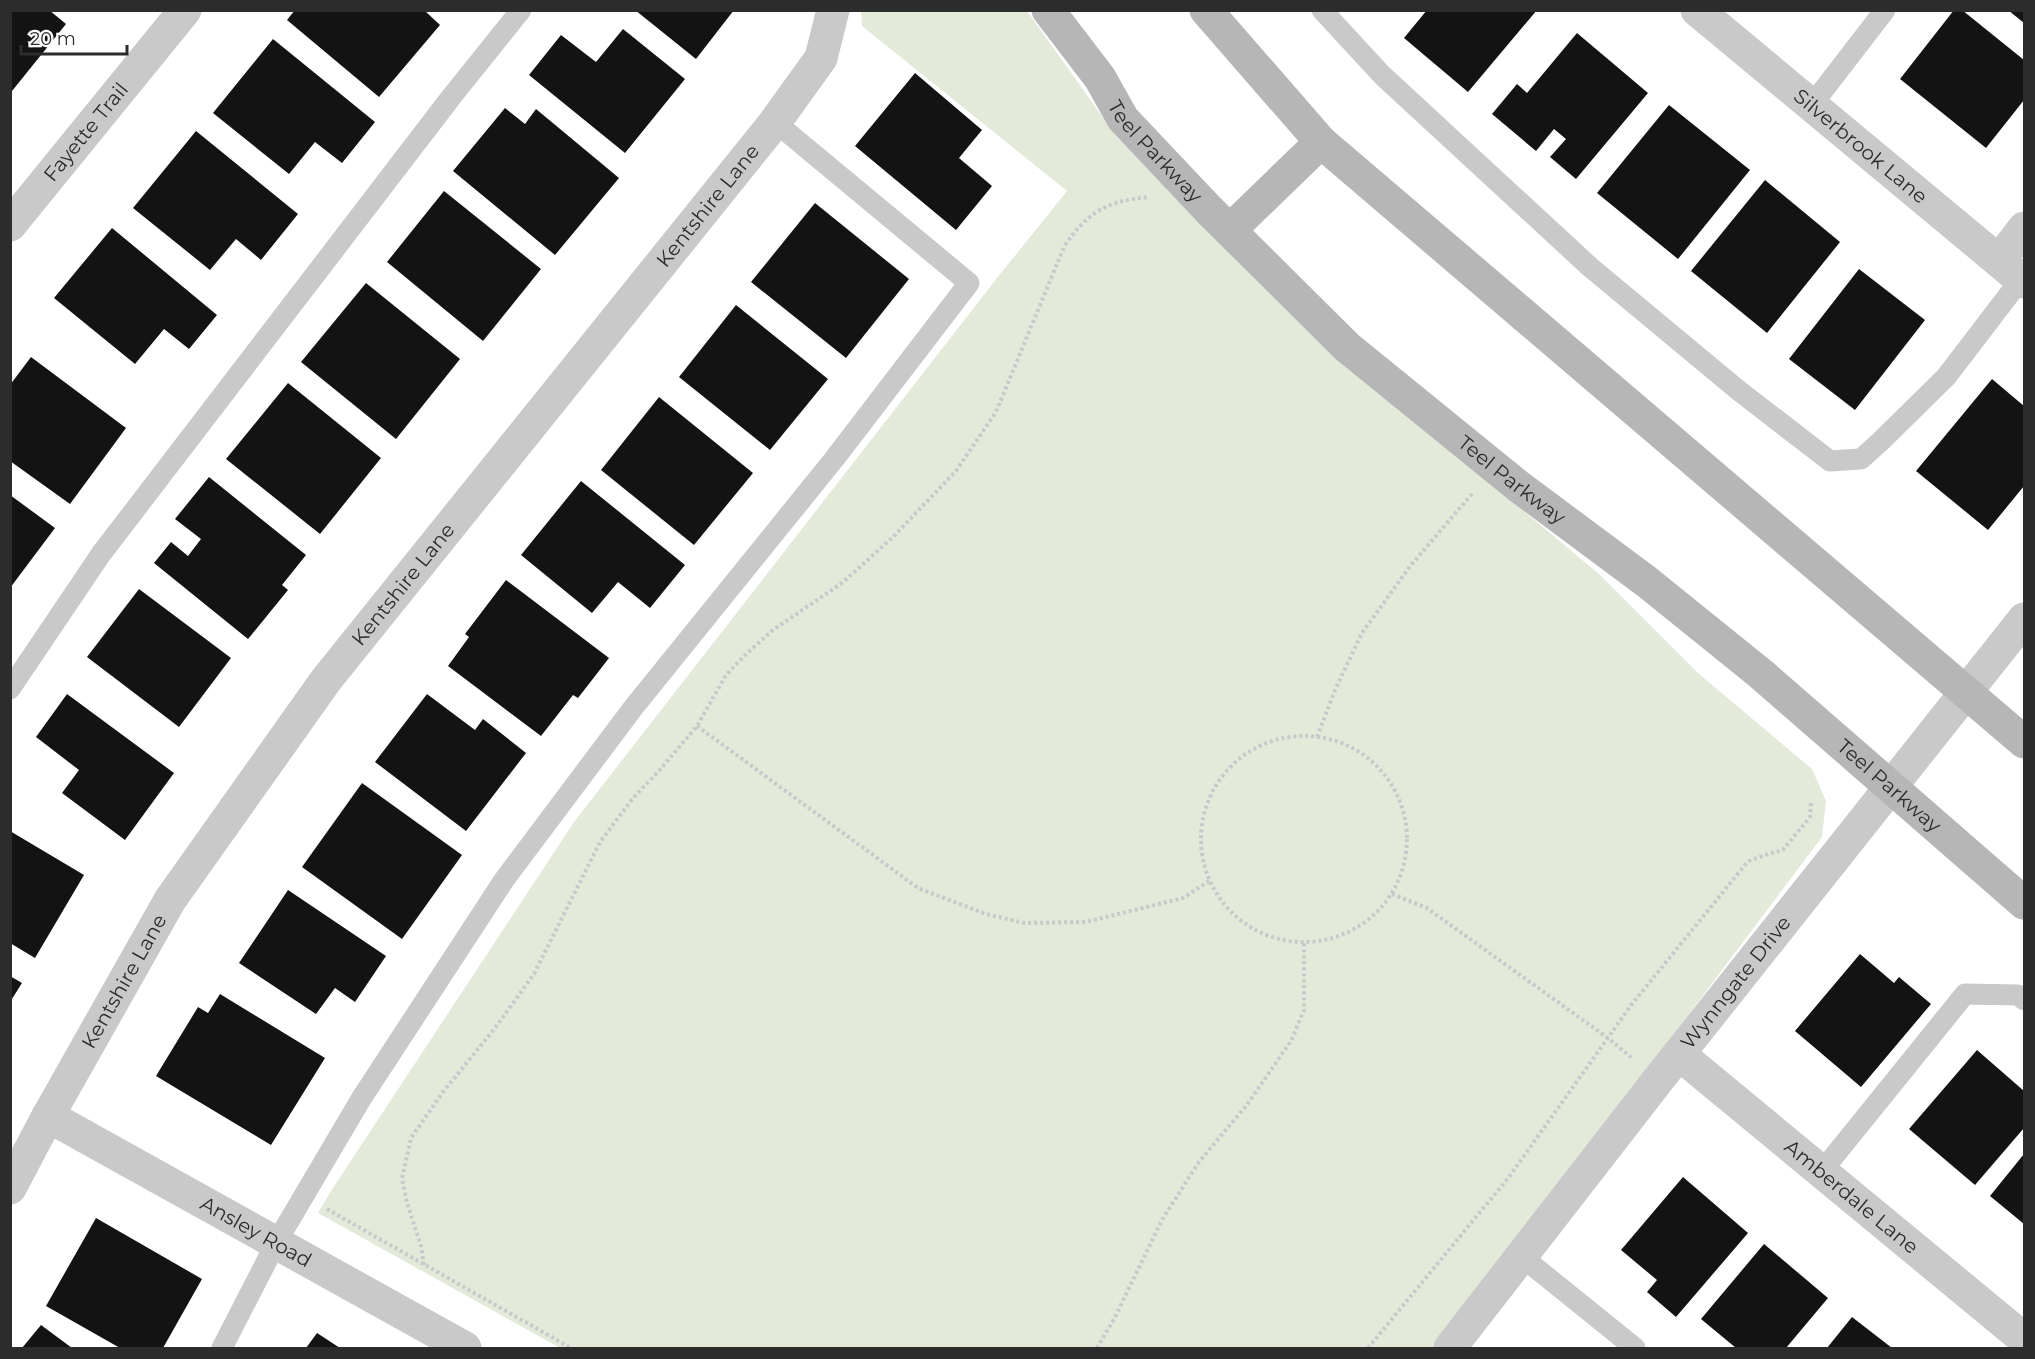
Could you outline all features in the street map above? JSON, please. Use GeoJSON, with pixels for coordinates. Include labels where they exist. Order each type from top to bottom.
{"type":"FeatureCollection","features":[{"type":"Feature","properties":{"kind":"main road","name":"Teel Parkway"},"geometry":{"type":"LineString","coordinates":[[1048,10],[1100,78],[1123,118],[1230,230],[1347,347],[1518,486],[1665,596],[1761,674],[2025,903]]}},
{"type":"Feature","properties":{"kind":"main road"},"geometry":{"type":"LineString","coordinates":[[1206,10],[1321,142],[2025,742]]}},
{"type":"Feature","properties":{"kind":"main road"},"geometry":{"type":"LineString","coordinates":[[1230,230],[1321,142]]}},
{"type":"Feature","properties":{"kind":"street","name":"Fayette Trail"},"geometry":{"type":"LineString","coordinates":[[10,225],[185,10]]}},
{"type":"Feature","properties":{"kind":"street","name":"Kentshire Lane"},"geometry":{"type":"LineString","coordinates":[[10,1188],[170,900],[326,680],[775,122],[821,58],[833,10]]}},
{"type":"Feature","properties":{"kind":"street","name":"Silverbrook Lane"},"geometry":{"type":"LineString","coordinates":[[1697,10],[2015,274]]}},
{"type":"Feature","properties":{"kind":"street"},"geometry":{"type":"LineString","coordinates":[[2015,274],[2025,228]]}},
{"type":"Feature","properties":{"kind":"street","name":"Wynngate Drive"},"geometry":{"type":"LineString","coordinates":[[1450,1348],[1679,1054],[2025,619]]}},
{"type":"Feature","properties":{"kind":"street","name":"Amberdale Lane"},"geometry":{"type":"LineString","coordinates":[[1679,1054],[2025,1339]]}},
{"type":"Feature","properties":{"kind":"street","name":"Ansley Road"},"geometry":{"type":"LineString","coordinates":[[48,1116],[465,1348]]}},
{"type":"Feature","properties":{"kind":"lane"},"geometry":{"type":"LineString","coordinates":[[10,689],[101,554],[520,10]]}},
{"type":"Feature","properties":{"kind":"lane"},"geometry":{"type":"LineString","coordinates":[[1322,10],[1382,75],[1590,267],[1738,390],[1830,461],[1861,459],[1946,377],[2015,274]]}},
{"type":"Feature","properties":{"kind":"lane"},"geometry":{"type":"LineString","coordinates":[[1811,106],[1885,10]]}},
{"type":"Feature","properties":{"kind":"lane"},"geometry":{"type":"LineString","coordinates":[[222,1348],[276,1243],[361,1099],[504,880],[633,708],[835,458],[969,283],[775,122]]}},
{"type":"Feature","properties":{"kind":"lane"},"geometry":{"type":"LineString","coordinates":[[1822,1171],[1965,994],[2018,995],[2025,1000]]}},
{"type":"Feature","properties":{"kind":"lane"},"geometry":{"type":"LineString","coordinates":[[1521,1256],[1635,1348]]}},
{"type":"Feature","properties":{"kind":"path"},"geometry":{"type":"LineString","coordinates":[[423,1265],[421,1246],[402,1179],[411,1138],[443,1092],[495,1028],[534,974],[600,842],[633,798],[697,726],[726,675],[744,656],[799,611],[842,583],[893,537],[956,471],[996,412],[1064,248],[1076,230],[1096,211],[1129,198],[1152,196]]}},
{"type":"Feature","properties":{"kind":"path"},"geometry":{"type":"LineString","coordinates":[[1317,737],[1335,690],[1362,633],[1412,565],[1478,487]]}},
{"type":"Feature","properties":{"kind":"path"},"geometry":{"type":"LineString","coordinates":[[697,726],[918,888],[986,914],[1024,923],[1086,922],[1183,898],[1209,881]]}},
{"type":"Feature","properties":{"kind":"path"},"geometry":{"type":"LineString","coordinates":[[1289,737],[1317,737],[1336,741],[1357,750],[1376,764],[1391,783],[1401,804],[1407,826],[1407,850],[1402,873],[1392,894],[1377,912],[1360,926],[1340,936],[1318,942],[1274,939],[1236,918],[1221,901],[1209,881],[1202,858],[1203,819],[1214,789],[1227,770],[1245,754],[1266,743],[1289,737]]}},
{"type":"Feature","properties":{"kind":"path"},"geometry":{"type":"LineString","coordinates":[[1368,1348],[1509,1177],[1632,1004],[1745,865],[1749,861],[1783,850],[1810,817],[1811,802]]}},
{"type":"Feature","properties":{"kind":"path"},"geometry":{"type":"LineString","coordinates":[[1392,894],[1427,908],[1634,1059]]}},
{"type":"Feature","properties":{"kind":"path"},"geometry":{"type":"LineString","coordinates":[[1097,1348],[1114,1319],[1163,1218],[1199,1162],[1246,1106],[1291,1041],[1304,1010],[1304,942]]}},
{"type":"Feature","properties":{"kind":"path"},"geometry":{"type":"LineString","coordinates":[[304,1195],[571,1348]]}},
{"type":"Feature","properties":{"kind":"green space"},"geometry":{"type":"Polygon","coordinates":[[[861,11],[1027,11],[1117,137],[1321,341],[1599,574],[1699,674],[1812,769],[1826,801],[1822,837],[1438,1348],[560,1348],[318,1213],[574,822],[1067,191],[862,26],[861,11]]]}},
{"type":"Feature","properties":{"kind":"building"},"geometry":{"type":"Polygon","coordinates":[[[10,10],[49,10],[66,24],[12,91],[10,90],[10,10]]]}},
{"type":"Feature","properties":{"kind":"building"},"geometry":{"type":"Polygon","coordinates":[[[295,10],[424,10],[440,25],[379,97],[287,20],[295,10]]]}},
{"type":"Feature","properties":{"kind":"building"},"geometry":{"type":"Polygon","coordinates":[[[635,10],[734,10],[696,59],[635,10]]]}},
{"type":"Feature","properties":{"kind":"building"},"geometry":{"type":"Polygon","coordinates":[[[1427,10],[1537,10],[1468,92],[1404,38],[1427,10]]]}},
{"type":"Feature","properties":{"kind":"building"},"geometry":{"type":"Polygon","coordinates":[[[1954,10],[1962,10],[2024,60],[2024,100],[1986,148],[1900,79],[1954,10]]]}},
{"type":"Feature","properties":{"kind":"building"},"geometry":{"type":"Polygon","coordinates":[[[2008,10],[2024,10],[2024,23],[2008,10]]]}},
{"type":"Feature","properties":{"kind":"building"},"geometry":{"type":"Polygon","coordinates":[[[623,29],[685,79],[625,153],[529,75],[561,35],[596,62],[623,29]]]}},
{"type":"Feature","properties":{"kind":"building"},"geometry":{"type":"Polygon","coordinates":[[[1577,33],[1648,93],[1576,179],[1550,157],[1566,139],[1554,129],[1536,151],[1492,114],[1517,84],[1527,93],[1577,33]]]}},
{"type":"Feature","properties":{"kind":"building"},"geometry":{"type":"Polygon","coordinates":[[[273,39],[375,122],[342,163],[315,142],[289,174],[213,113],[273,39]]]}},
{"type":"Feature","properties":{"kind":"building"},"geometry":{"type":"Polygon","coordinates":[[[915,73],[982,130],[959,158],[992,186],[956,230],[855,146],[915,73]]]}},
{"type":"Feature","properties":{"kind":"building"},"geometry":{"type":"Polygon","coordinates":[[[1669,105],[1750,170],[1678,259],[1597,193],[1669,105]]]}},
{"type":"Feature","properties":{"kind":"building"},"geometry":{"type":"Polygon","coordinates":[[[505,108],[525,124],[536,109],[619,178],[555,255],[453,171],[505,108]]]}},
{"type":"Feature","properties":{"kind":"building"},"geometry":{"type":"Polygon","coordinates":[[[196,131],[298,214],[261,260],[236,239],[210,270],[133,208],[196,131]]]}},
{"type":"Feature","properties":{"kind":"building"},"geometry":{"type":"Polygon","coordinates":[[[1765,180],[1840,242],[1767,333],[1691,271],[1765,180]]]}},
{"type":"Feature","properties":{"kind":"building"},"geometry":{"type":"Polygon","coordinates":[[[444,191],[541,269],[483,341],[387,262],[444,191]]]}},
{"type":"Feature","properties":{"kind":"building"},"geometry":{"type":"Polygon","coordinates":[[[815,203],[909,279],[846,358],[751,282],[815,203]]]}},
{"type":"Feature","properties":{"kind":"building"},"geometry":{"type":"Polygon","coordinates":[[[112,228],[217,315],[189,349],[164,329],[135,364],[54,298],[112,228]]]}},
{"type":"Feature","properties":{"kind":"building"},"geometry":{"type":"Polygon","coordinates":[[[1859,269],[1925,320],[1855,410],[1789,359],[1859,269]]]}},
{"type":"Feature","properties":{"kind":"building"},"geometry":{"type":"Polygon","coordinates":[[[366,283],[460,359],[396,439],[301,362],[366,283]]]}},
{"type":"Feature","properties":{"kind":"building"},"geometry":{"type":"Polygon","coordinates":[[[736,305],[828,379],[770,450],[679,377],[736,305]]]}},
{"type":"Feature","properties":{"kind":"building"},"geometry":{"type":"Polygon","coordinates":[[[31,357],[126,428],[70,504],[10,461],[10,385],[31,357]]]}},
{"type":"Feature","properties":{"kind":"building"},"geometry":{"type":"Polygon","coordinates":[[[1992,379],[2024,406],[2024,486],[1988,530],[1916,471],[1992,379]]]}},
{"type":"Feature","properties":{"kind":"building"},"geometry":{"type":"Polygon","coordinates":[[[288,383],[381,458],[320,534],[226,459],[288,383]]]}},
{"type":"Feature","properties":{"kind":"building"},"geometry":{"type":"Polygon","coordinates":[[[659,397],[753,473],[694,545],[601,470],[659,397]]]}},
{"type":"Feature","properties":{"kind":"building"},"geometry":{"type":"Polygon","coordinates":[[[209,477],[306,555],[282,585],[288,590],[248,639],[154,563],[171,542],[188,556],[201,539],[175,519],[209,477]]]}},
{"type":"Feature","properties":{"kind":"building"},"geometry":{"type":"Polygon","coordinates":[[[581,481],[685,565],[650,608],[618,582],[592,613],[521,555],[581,481]]]}},
{"type":"Feature","properties":{"kind":"building"},"geometry":{"type":"Polygon","coordinates":[[[10,495],[55,528],[10,588],[10,495]]]}},
{"type":"Feature","properties":{"kind":"building"},"geometry":{"type":"Polygon","coordinates":[[[506,580],[609,658],[578,698],[573,695],[541,736],[448,666],[469,637],[465,634],[506,580]]]}},
{"type":"Feature","properties":{"kind":"building"},"geometry":{"type":"Polygon","coordinates":[[[139,589],[231,658],[179,727],[87,657],[139,589]]]}},
{"type":"Feature","properties":{"kind":"building"},"geometry":{"type":"Polygon","coordinates":[[[67,694],[174,773],[125,840],[62,793],[79,770],[36,737],[67,694]]]}},
{"type":"Feature","properties":{"kind":"building"},"geometry":{"type":"Polygon","coordinates":[[[427,694],[475,730],[483,719],[526,753],[466,831],[375,762],[427,694]]]}},
{"type":"Feature","properties":{"kind":"building"},"geometry":{"type":"Polygon","coordinates":[[[362,783],[462,855],[402,939],[302,867],[362,783]]]}},
{"type":"Feature","properties":{"kind":"building"},"geometry":{"type":"Polygon","coordinates":[[[10,831],[84,875],[35,958],[10,943],[10,831]]]}},
{"type":"Feature","properties":{"kind":"building"},"geometry":{"type":"Polygon","coordinates":[[[288,890],[386,956],[355,1002],[335,988],[316,1014],[239,963],[288,890]]]}},
{"type":"Feature","properties":{"kind":"building"},"geometry":{"type":"Polygon","coordinates":[[[1860,954],[1894,983],[1899,977],[1931,1004],[1861,1087],[1795,1031],[1860,954]]]}},
{"type":"Feature","properties":{"kind":"building"},"geometry":{"type":"Polygon","coordinates":[[[10,976],[22,983],[10,1002],[10,976]]]}},
{"type":"Feature","properties":{"kind":"building"},"geometry":{"type":"Polygon","coordinates":[[[220,994],[325,1058],[271,1145],[156,1076],[198,1007],[208,1013],[220,994]]]}},
{"type":"Feature","properties":{"kind":"building"},"geometry":{"type":"Polygon","coordinates":[[[1977,1050],[2024,1091],[2024,1128],[1975,1185],[1909,1129],[1977,1050]]]}},
{"type":"Feature","properties":{"kind":"building"},"geometry":{"type":"Polygon","coordinates":[[[2024,1154],[2024,1224],[1990,1196],[2024,1154]]]}},
{"type":"Feature","properties":{"kind":"building"},"geometry":{"type":"Polygon","coordinates":[[[1683,1177],[1748,1233],[1676,1317],[1647,1292],[1657,1280],[1621,1250],[1683,1177]]]}},
{"type":"Feature","properties":{"kind":"building"},"geometry":{"type":"Polygon","coordinates":[[[96,1218],[202,1279],[163,1348],[120,1348],[46,1306],[96,1218]]]}},
{"type":"Feature","properties":{"kind":"building"},"geometry":{"type":"Polygon","coordinates":[[[1764,1244],[1828,1298],[1786,1348],[1736,1348],[1701,1319],[1764,1244]]]}},
{"type":"Feature","properties":{"kind":"building"},"geometry":{"type":"Polygon","coordinates":[[[1852,1317],[1892,1348],[1827,1348],[1852,1317]]]}},
{"type":"Feature","properties":{"kind":"building"},"geometry":{"type":"Polygon","coordinates":[[[41,1325],[72,1348],[22,1348],[41,1325]]]}},
{"type":"Feature","properties":{"kind":"building"},"geometry":{"type":"Polygon","coordinates":[[[317,1333],[340,1348],[306,1348],[317,1333]]]}}]}
